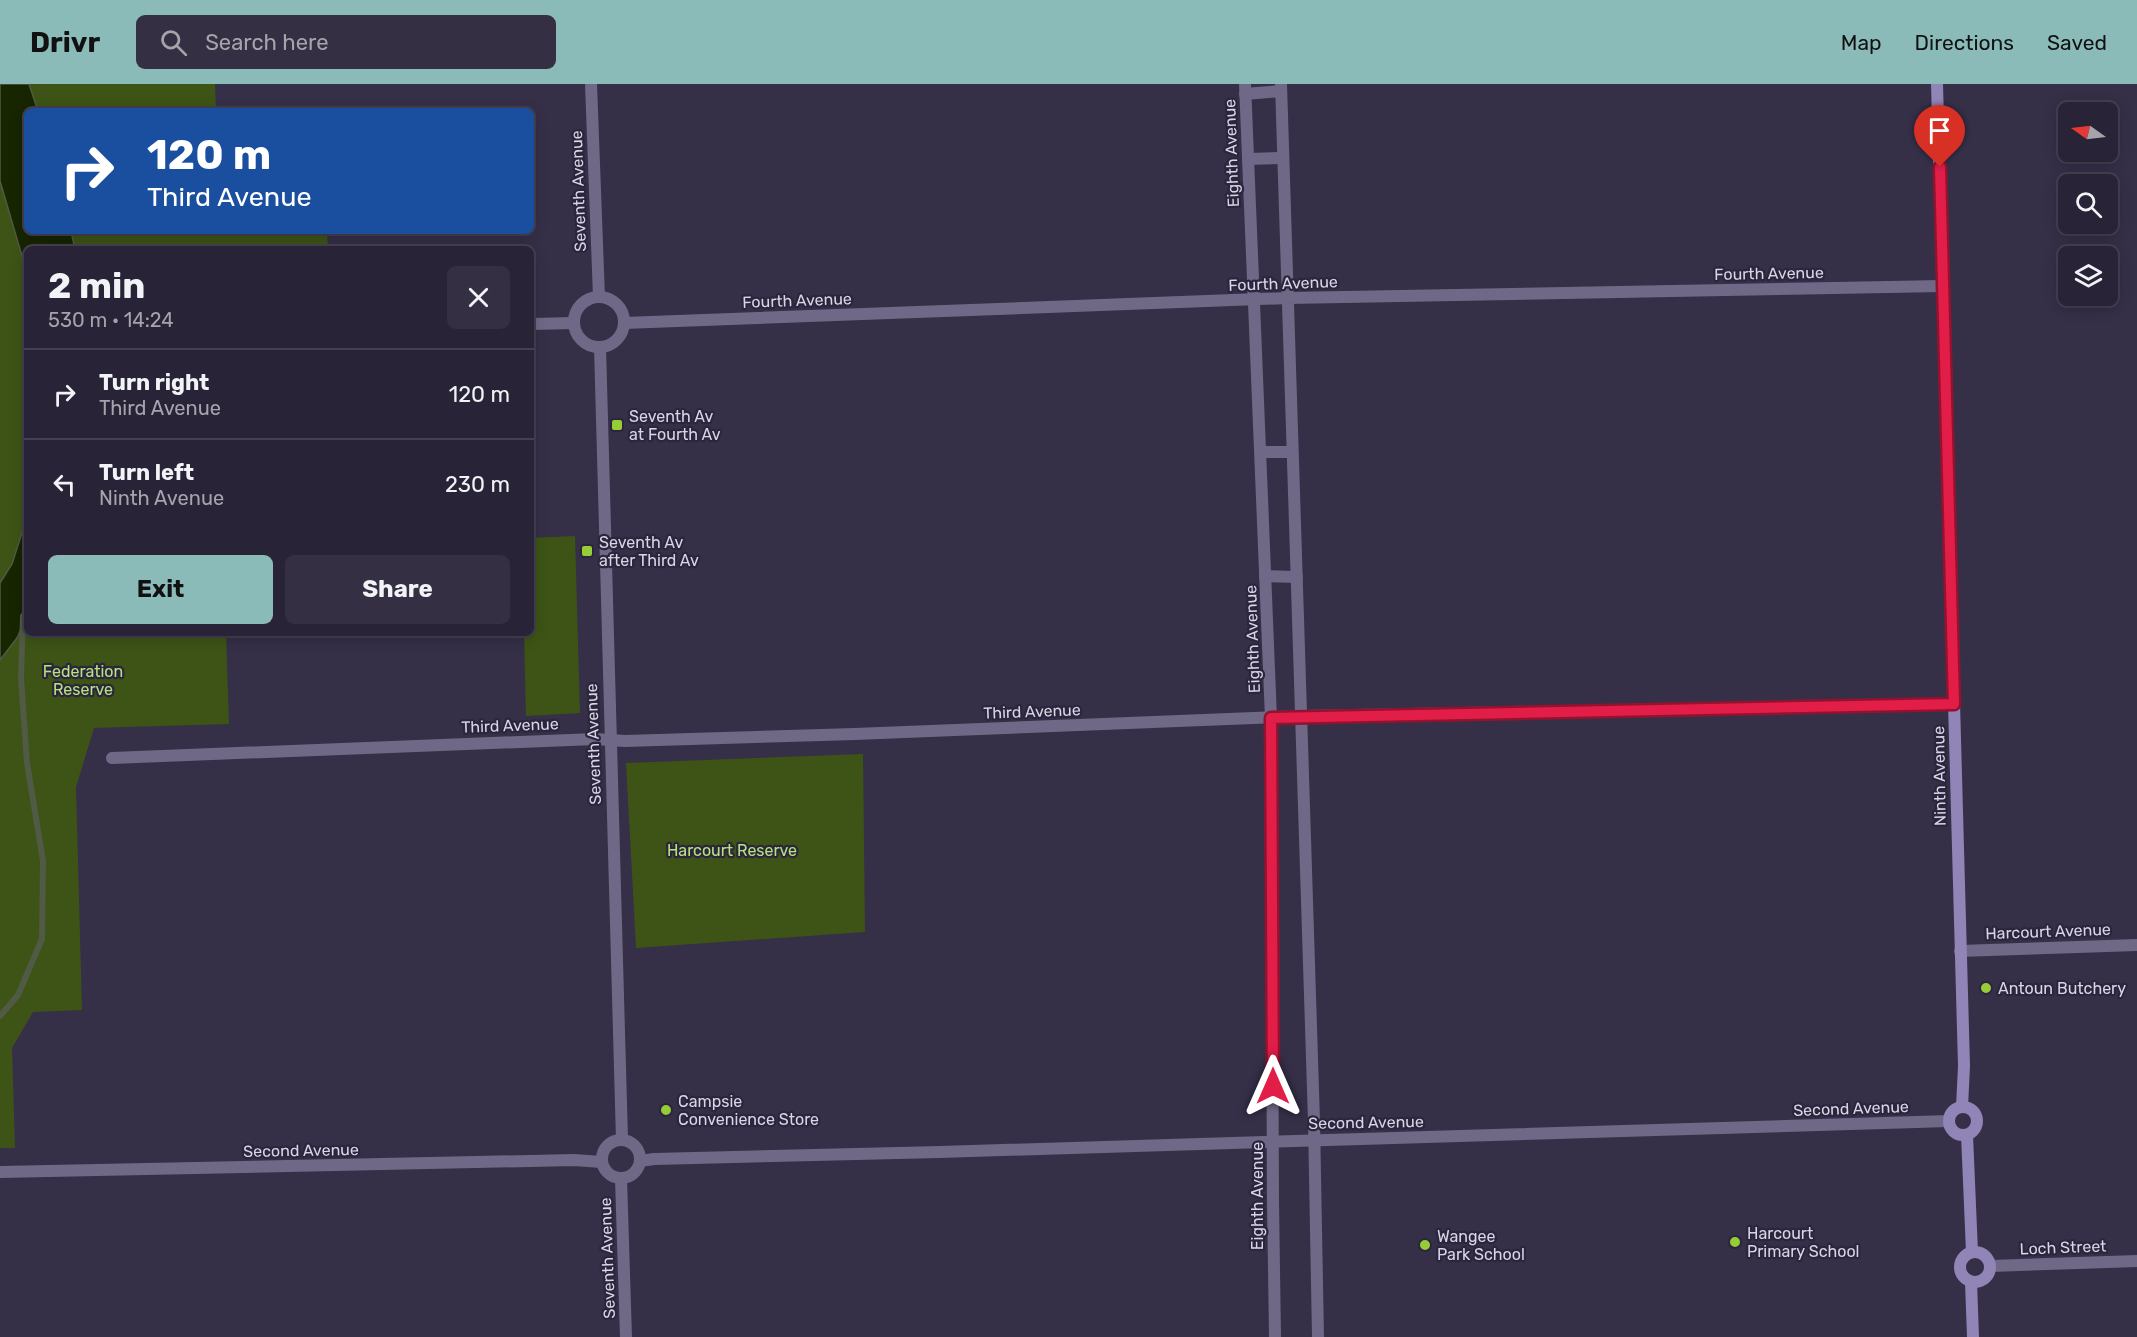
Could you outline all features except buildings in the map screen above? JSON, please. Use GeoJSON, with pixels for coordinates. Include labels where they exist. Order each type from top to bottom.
{"type":"FeatureCollection","features":[{"type":"Feature","properties":{"kind":"main road","name":"Ninth Avenue"},"geometry":{"type":"LineString","coordinates":[[1937,84],[1964,1066],[1962,1107]]}},
{"type":"Feature","properties":{"kind":"main road"},"geometry":{"type":"LineString","coordinates":[[1962,1107],[1972,1110],[1977,1120],[1975,1130],[1967,1135],[1955,1133],[1951,1130],[1948,1121],[1952,1112],[1962,1107]]}},
{"type":"Feature","properties":{"kind":"main road"},"geometry":{"type":"LineString","coordinates":[[1967,1135],[1972,1252]]}},
{"type":"Feature","properties":{"kind":"main road"},"geometry":{"type":"LineString","coordinates":[[1972,1252],[1985,1255],[1990,1271],[1985,1279],[1971,1282],[1963,1276],[1960,1267],[1963,1257],[1972,1252]]}},
{"type":"Feature","properties":{"kind":"main road"},"geometry":{"type":"LineString","coordinates":[[1971,1282],[1973,1337]]}},
{"type":"Feature","properties":{"kind":"street","name":"Seventh Avenue"},"geometry":{"type":"LineString","coordinates":[[591,84],[599,297]]}},
{"type":"Feature","properties":{"kind":"street"},"geometry":{"type":"LineString","coordinates":[[1245,89],[1281,88],[1314,1139],[1318,1337]]}},
{"type":"Feature","properties":{"kind":"street","name":"Eighth Avenue"},"geometry":{"type":"LineString","coordinates":[[1245,89],[1271,718],[1275,1337]]}},
{"type":"Feature","properties":{"kind":"street"},"geometry":{"type":"LineString","coordinates":[[1248,159],[1283,158]]}},
{"type":"Feature","properties":{"kind":"street","name":"Fourth Avenue"},"geometry":{"type":"LineString","coordinates":[[624,324],[1288,298],[1943,286]]}},
{"type":"Feature","properties":{"kind":"street"},"geometry":{"type":"LineString","coordinates":[[599,297],[607,298],[620,308],[624,324],[619,338],[614,343],[600,347],[585,343],[579,337],[574,323],[579,308],[584,302],[599,297]]}},
{"type":"Feature","properties":{"kind":"street"},"geometry":{"type":"LineString","coordinates":[[534,324],[574,323]]}},
{"type":"Feature","properties":{"kind":"street","name":"Seventh Avenue"},"geometry":{"type":"LineString","coordinates":[[600,347],[605,630],[622,1140]]}},
{"type":"Feature","properties":{"kind":"street"},"geometry":{"type":"LineString","coordinates":[[1261,452],[1292,452]]}},
{"type":"Feature","properties":{"kind":"street"},"geometry":{"type":"LineString","coordinates":[[1266,576],[1297,577]]}},
{"type":"Feature","properties":{"kind":"street","name":"Third Avenue"},"geometry":{"type":"LineString","coordinates":[[112,758],[588,739],[855,734],[1301,716],[1954,704]]}},
{"type":"Feature","properties":{"kind":"street","name":"Harcourt Avenue"},"geometry":{"type":"LineString","coordinates":[[1960,951],[2137,945]]}},
{"type":"Feature","properties":{"kind":"street","name":"Second Avenue"},"geometry":{"type":"LineString","coordinates":[[640,1161],[1948,1121]]}},
{"type":"Feature","properties":{"kind":"street"},"geometry":{"type":"LineString","coordinates":[[622,1140],[631,1142],[637,1148],[640,1161],[638,1168],[632,1174],[621,1178],[609,1174],[602,1162],[605,1148],[613,1142],[622,1140]]}},
{"type":"Feature","properties":{"kind":"street","name":"Second Avenue"},"geometry":{"type":"LineString","coordinates":[[0,1172],[574,1160],[602,1162]]}},
{"type":"Feature","properties":{"kind":"street","name":"Seventh Avenue"},"geometry":{"type":"LineString","coordinates":[[621,1178],[626,1337]]}},
{"type":"Feature","properties":{"kind":"street","name":"Loch Street"},"geometry":{"type":"LineString","coordinates":[[1990,1266],[2137,1262]]}},
{"type":"Feature","properties":{"kind":"green space"},"geometry":{"type":"Polygon","coordinates":[[[29,84],[215,84],[216,108],[37,108],[29,84]]]}},
{"type":"Feature","properties":{"kind":"green space"},"geometry":{"type":"Polygon","coordinates":[[[0,181],[24,263],[24,527],[12,565],[0,583],[0,181]]]}},
{"type":"Feature","properties":{"kind":"green space"},"geometry":{"type":"Polygon","coordinates":[[[72,234],[327,234],[328,246],[74,246],[72,234]]]}},
{"type":"Feature","properties":{"kind":"green space"},"geometry":{"type":"Polygon","coordinates":[[[575,536],[580,713],[526,716],[524,636],[534,636],[534,538],[575,536]]]}},
{"type":"Feature","properties":{"kind":"green space","name":"Federation Reserve"},"geometry":{"type":"Polygon","coordinates":[[[24,623],[24,636],[226,636],[229,724],[94,728],[76,787],[82,1010],[33,1012],[12,1048],[15,1148],[0,1148],[0,660],[17,638],[24,623]]]}},
{"type":"Feature","properties":{"kind":"green space","name":"Harcourt Reserve"},"geometry":{"type":"Polygon","coordinates":[[[863,754],[865,932],[636,948],[626,763],[863,754]]]}},
{"type":"Feature","properties":{"kind":"shaded area"},"geometry":{"type":"Polygon","coordinates":[[[0,84],[29,84],[37,108],[24,108],[24,234],[72,234],[74,246],[24,246],[24,263],[0,181],[0,84]]]}},
{"type":"Feature","properties":{"kind":"shaded area"},"geometry":{"type":"Polygon","coordinates":[[[24,526],[24,623],[17,638],[0,660],[0,583],[12,564],[24,526]]]}},
{"type":"Feature","properties":{"kind":"waterway"},"geometry":{"type":"LineString","coordinates":[[0,1016],[18,995],[42,939],[43,861],[27,763],[21,678],[23,616]]}},
{"type":"Feature","properties":{"kind":"place","name":"Seventh Av at Fourth Av"},"geometry":{"type":"Point","coordinates":[617,425]}},
{"type":"Feature","properties":{"kind":"place","name":"Seventh Av after Third Av"},"geometry":{"type":"Point","coordinates":[587,551]}},
{"type":"Feature","properties":{"kind":"place","name":"Antoun Butchery"},"geometry":{"type":"Point","coordinates":[1986,988]}},
{"type":"Feature","properties":{"kind":"place","name":"Campsie Convenience Store"},"geometry":{"type":"Point","coordinates":[666,1110]}},
{"type":"Feature","properties":{"kind":"place","name":"Harcourt Primary School"},"geometry":{"type":"Point","coordinates":[1735,1242]}},
{"type":"Feature","properties":{"kind":"place","name":"Wangee Park School"},"geometry":{"type":"Point","coordinates":[1425,1245]}},
{"type":"Feature","properties":{"kind":"route"},"geometry":{"type":"LineString","coordinates":[[1273,1086],[1271,718],[1954,704],[1940,167]]}}]}
